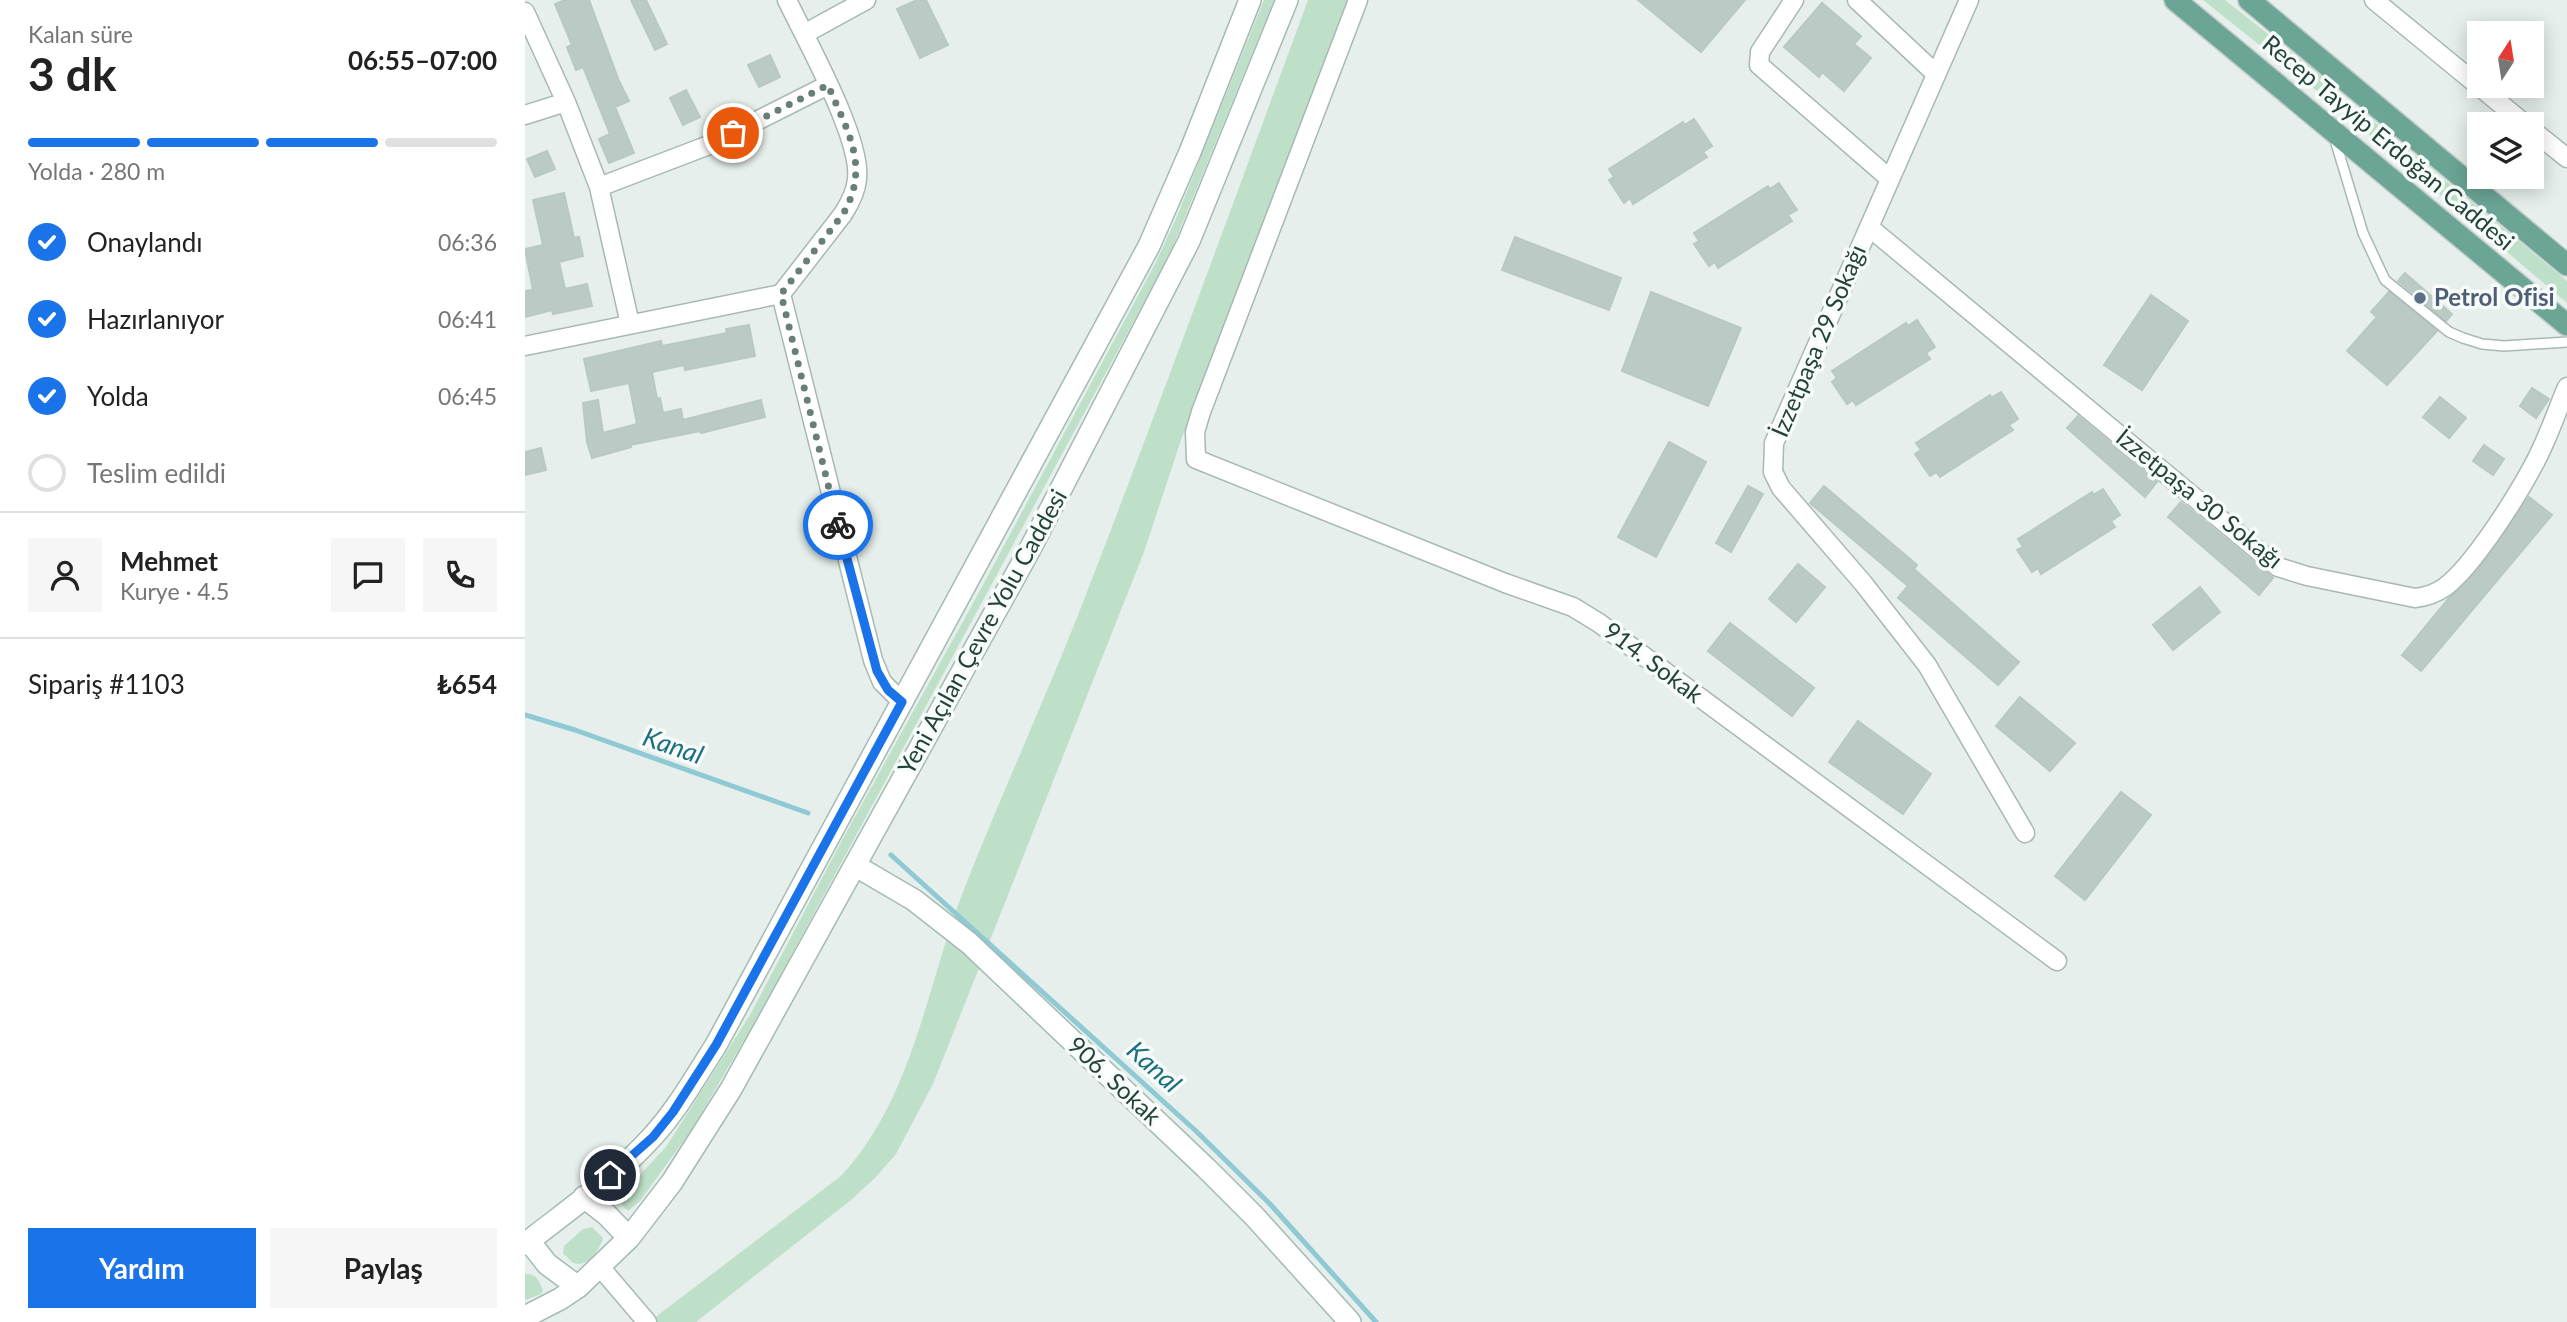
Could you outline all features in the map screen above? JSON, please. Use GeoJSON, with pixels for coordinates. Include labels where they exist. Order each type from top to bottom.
{"type":"FeatureCollection","features":[{"type":"Feature","properties":{"kind":"main road","name":"Yeni Açılan Çevre Yolu Caddesi"},"geometry":{"type":"LineString","coordinates":[[578,1287],[547,1264],[527,1243],[653,1137],[696,1077],[744,997],[1149,246],[1190,152],[1250,0]]}},
{"type":"Feature","properties":{"kind":"main road","name":"Yeni Açılan Çevre Yolu Caddesi"},"geometry":{"type":"LineString","coordinates":[[525,1317],[578,1287],[629,1238],[672,1182],[725,1100],[1029,551],[1189,241],[1287,0]]}},
{"type":"Feature","properties":{"kind":"main road","name":"Recep Tayyip Erdoğan Caddesi"},"geometry":{"type":"LineString","coordinates":[[2175,0],[2567,325]]}},
{"type":"Feature","properties":{"kind":"main road","name":"Recep Tayyip Erdoğan Caddesi"},"geometry":{"type":"LineString","coordinates":[[2249,0],[2567,265]]}},
{"type":"Feature","properties":{"kind":"main road","name":"906. Sokak"},"geometry":{"type":"LineString","coordinates":[[856,866],[914,900],[969,943],[1239,1201],[1350,1322]]}},
{"type":"Feature","properties":{"kind":"main road"},"geometry":{"type":"LineString","coordinates":[[584,1197],[607,1215],[629,1238]]}},
{"type":"Feature","properties":{"kind":"street"},"geometry":{"type":"LineString","coordinates":[[525,346],[781,294],[843,214],[852,200],[857,180],[857,160],[828,85],[787,0]]}},
{"type":"Feature","properties":{"kind":"street"},"geometry":{"type":"LineString","coordinates":[[804,34],[866,0]]}},
{"type":"Feature","properties":{"kind":"street","name":"914. Sokak"},"geometry":{"type":"LineString","coordinates":[[1358,0],[1201,411],[1195,432],[1196,459],[1505,583],[1573,607],[1599,623],[2057,961]]}},
{"type":"Feature","properties":{"kind":"street"},"geometry":{"type":"LineString","coordinates":[[1794,0],[1760,52],[1759,65],[1890,179]]}},
{"type":"Feature","properties":{"kind":"street"},"geometry":{"type":"LineString","coordinates":[[1857,0],[1936,74]]}},
{"type":"Feature","properties":{"kind":"street","name":"İzzetpaşa 29 Sokağı"},"geometry":{"type":"LineString","coordinates":[[1969,0],[1774,443],[1773,472],[1781,488],[1863,583],[1927,665],[2025,833]]}},
{"type":"Feature","properties":{"kind":"street"},"geometry":{"type":"LineString","coordinates":[[2374,0],[2510,112]]}},
{"type":"Feature","properties":{"kind":"street"},"geometry":{"type":"LineString","coordinates":[[525,12],[566,102],[599,187],[630,324]]}},
{"type":"Feature","properties":{"kind":"street"},"geometry":{"type":"LineString","coordinates":[[599,187],[709,145],[828,85]]}},
{"type":"Feature","properties":{"kind":"street"},"geometry":{"type":"LineString","coordinates":[[525,115],[566,102]]}},
{"type":"Feature","properties":{"kind":"street"},"geometry":{"type":"LineString","coordinates":[[2544,140],[2567,159]]}},
{"type":"Feature","properties":{"kind":"street","name":"İzzetpaşa 30 Sokağı"},"geometry":{"type":"LineString","coordinates":[[1869,227],[2278,567],[2299,574],[2403,597],[2426,597],[2446,586],[2481,545],[2521,488],[2539,454],[2567,387]]}},
{"type":"Feature","properties":{"kind":"street"},"geometry":{"type":"LineString","coordinates":[[781,294],[873,660],[882,682],[902,702]]}},
{"type":"Feature","properties":{"kind":"street"},"geometry":{"type":"LineString","coordinates":[[600,1267],[647,1322]]}},
{"type":"Feature","properties":{"kind":"lane"},"geometry":{"type":"LineString","coordinates":[[2333,131],[2363,233],[2385,280],[2449,332],[2463,338],[2482,344],[2504,346],[2567,342]]}},
{"type":"Feature","properties":{"kind":"green space"},"geometry":{"type":"Polygon","coordinates":[[[1264,0],[1274,0],[1169,256],[758,1017],[690,1132],[640,1201],[628,1211],[618,1201],[621,1195],[666,1147],[750,1015],[1155,264],[1264,0]]]}},
{"type":"Feature","properties":{"kind":"green space"},"geometry":{"type":"Polygon","coordinates":[[[1308,0],[1349,0],[1181,440],[1144,552],[933,1084],[896,1154],[851,1200],[696,1322],[649,1322],[841,1176],[865,1145],[885,1112],[915,1041],[963,892],[1092,579],[1308,0]]]}},
{"type":"Feature","properties":{"kind":"green space"},"geometry":{"type":"Polygon","coordinates":[[[2203,0],[2225,0],[2329,82],[2327,99],[2203,0]]]}},
{"type":"Feature","properties":{"kind":"green space"},"geometry":{"type":"Polygon","coordinates":[[[2367,116],[2567,281],[2567,303],[2358,125],[2367,116]]]}},
{"type":"Feature","properties":{"kind":"green space"},"geometry":{"type":"Polygon","coordinates":[[[592,1227],[603,1238],[599,1248],[587,1261],[577,1264],[572,1262],[563,1253],[564,1246],[583,1229],[592,1227]]]}},
{"type":"Feature","properties":{"kind":"green space"},"geometry":{"type":"Polygon","coordinates":[[[525,1274],[537,1278],[543,1290],[541,1294],[525,1300],[525,1274]]]}},
{"type":"Feature","properties":{"kind":"building"},"geometry":{"type":"Polygon","coordinates":[[[565,0],[589,0],[629,101],[615,107],[634,153],[609,163],[599,139],[610,134],[583,67],[576,70],[567,47],[572,45],[555,4],[565,0]]]}},
{"type":"Feature","properties":{"kind":"building"},"geometry":{"type":"Polygon","coordinates":[[[631,0],[646,0],[667,44],[655,50],[631,0]]]}},
{"type":"Feature","properties":{"kind":"building"},"geometry":{"type":"Polygon","coordinates":[[[917,0],[926,0],[948,45],[920,58],[897,9],[917,0]]]}},
{"type":"Feature","properties":{"kind":"building"},"geometry":{"type":"Polygon","coordinates":[[[1638,0],[1745,0],[1701,52],[1638,0]]]}},
{"type":"Feature","properties":{"kind":"building"},"geometry":{"type":"Polygon","coordinates":[[[1822,3],[1861,36],[1854,44],[1871,58],[1844,91],[1822,72],[1819,77],[1784,47],[1822,3]]]}},
{"type":"Feature","properties":{"kind":"building"},"geometry":{"type":"Polygon","coordinates":[[[770,55],[780,77],[759,87],[748,65],[770,55]]]}},
{"type":"Feature","properties":{"kind":"building"},"geometry":{"type":"Polygon","coordinates":[[[686,90],[700,117],[683,125],[670,98],[686,90]]]}},
{"type":"Feature","properties":{"kind":"building"},"geometry":{"type":"Polygon","coordinates":[[[1694,119],[1712,146],[1703,152],[1707,157],[1633,204],[1630,198],[1624,203],[1609,180],[1614,177],[1609,169],[1683,122],[1685,125],[1694,119]]]}},
{"type":"Feature","properties":{"kind":"building"},"geometry":{"type":"Polygon","coordinates":[[[547,151],[555,169],[535,177],[527,159],[547,151]]]}},
{"type":"Feature","properties":{"kind":"building"},"geometry":{"type":"Polygon","coordinates":[[[1779,183],[1797,210],[1788,215],[1792,221],[1718,268],[1715,262],[1709,266],[1694,244],[1699,241],[1694,233],[1768,186],[1770,189],[1779,183]]]}},
{"type":"Feature","properties":{"kind":"building"},"geometry":{"type":"Polygon","coordinates":[[[564,193],[574,238],[579,237],[583,256],[559,262],[565,289],[587,284],[592,306],[553,314],[552,310],[525,317],[525,291],[533,290],[525,249],[543,245],[533,200],[564,193]]]}},
{"type":"Feature","properties":{"kind":"building"},"geometry":{"type":"Polygon","coordinates":[[[1515,237],[1621,278],[1609,310],[1502,270],[1515,237]]]}},
{"type":"Feature","properties":{"kind":"building"},"geometry":{"type":"Polygon","coordinates":[[[2405,273],[2452,314],[2446,321],[2398,281],[2405,273]]]}},
{"type":"Feature","properties":{"kind":"building"},"geometry":{"type":"Polygon","coordinates":[[[1651,292],[1741,328],[1708,406],[1622,371],[1651,292]]]}},
{"type":"Feature","properties":{"kind":"building"},"geometry":{"type":"Polygon","coordinates":[[[2389,292],[2437,331],[2387,385],[2347,351],[2377,317],[2371,312],[2389,292]]]}},
{"type":"Feature","properties":{"kind":"building"},"geometry":{"type":"Polygon","coordinates":[[[2151,295],[2188,321],[2142,390],[2104,365],[2151,295]]]}},
{"type":"Feature","properties":{"kind":"building"},"geometry":{"type":"Polygon","coordinates":[[[1917,320],[1935,347],[1926,353],[1930,359],[1856,405],[1853,400],[1847,404],[1832,382],[1837,378],[1832,371],[1906,323],[1908,326],[1917,320]]]}},
{"type":"Feature","properties":{"kind":"building"},"geometry":{"type":"Polygon","coordinates":[[[749,325],[755,356],[685,370],[684,365],[652,372],[657,399],[660,398],[663,413],[681,409],[683,420],[761,400],[765,417],[701,433],[700,431],[630,445],[631,447],[592,458],[587,442],[583,403],[598,400],[603,433],[637,424],[629,383],[591,391],[584,359],[661,341],[662,346],[727,333],[726,329],[749,325]]]}},
{"type":"Feature","properties":{"kind":"building"},"geometry":{"type":"Polygon","coordinates":[[[2532,388],[2549,399],[2536,418],[2520,406],[2532,388]]]}},
{"type":"Feature","properties":{"kind":"building"},"geometry":{"type":"Polygon","coordinates":[[[2001,392],[2018,419],[2009,425],[2013,430],[1940,477],[1936,472],[1930,476],[1915,454],[1921,450],[1916,443],[1990,395],[1991,398],[2001,392]]]}},
{"type":"Feature","properties":{"kind":"building"},"geometry":{"type":"Polygon","coordinates":[[[2440,397],[2466,418],[2449,438],[2423,417],[2440,397]]]}},
{"type":"Feature","properties":{"kind":"building"},"geometry":{"type":"Polygon","coordinates":[[[2078,416],[2157,482],[2145,497],[2067,428],[2078,416]]]}},
{"type":"Feature","properties":{"kind":"building"},"geometry":{"type":"Polygon","coordinates":[[[1669,442],[1706,462],[1656,557],[1618,537],[1669,442]]]}},
{"type":"Feature","properties":{"kind":"building"},"geometry":{"type":"Polygon","coordinates":[[[2484,445],[2504,459],[2493,475],[2473,461],[2484,445]]]}},
{"type":"Feature","properties":{"kind":"building"},"geometry":{"type":"Polygon","coordinates":[[[541,448],[546,470],[525,475],[525,452],[541,448]]]}},
{"type":"Feature","properties":{"kind":"building"},"geometry":{"type":"Polygon","coordinates":[[[1748,486],[1763,494],[1731,552],[1716,543],[1748,486]]]}},
{"type":"Feature","properties":{"kind":"building"},"geometry":{"type":"Polygon","coordinates":[[[1824,486],[1917,565],[1914,569],[2019,662],[1998,685],[1898,598],[1908,586],[1810,503],[1824,486]]]}},
{"type":"Feature","properties":{"kind":"building"},"geometry":{"type":"Polygon","coordinates":[[[2103,489],[2120,515],[2111,521],[2115,527],[2041,574],[2038,568],[2032,572],[2017,550],[2023,547],[2018,539],[2092,492],[2093,495],[2103,489]]]}},
{"type":"Feature","properties":{"kind":"building"},"geometry":{"type":"Polygon","coordinates":[[[2529,497],[2552,515],[2421,671],[2402,655],[2449,598],[2477,571],[2529,497]]]}},
{"type":"Feature","properties":{"kind":"building"},"geometry":{"type":"Polygon","coordinates":[[[2181,502],[2273,578],[2259,595],[2168,517],[2181,502]]]}},
{"type":"Feature","properties":{"kind":"building"},"geometry":{"type":"Polygon","coordinates":[[[1798,564],[1825,587],[1796,622],[1769,599],[1798,564]]]}},
{"type":"Feature","properties":{"kind":"building"},"geometry":{"type":"Polygon","coordinates":[[[2200,587],[2220,612],[2173,650],[2153,625],[2200,587]]]}},
{"type":"Feature","properties":{"kind":"building"},"geometry":{"type":"Polygon","coordinates":[[[1730,623],[1814,688],[1792,716],[1708,651],[1730,623]]]}},
{"type":"Feature","properties":{"kind":"building"},"geometry":{"type":"Polygon","coordinates":[[[2020,697],[2075,743],[2050,771],[1996,726],[2020,697]]]}},
{"type":"Feature","properties":{"kind":"building"},"geometry":{"type":"Polygon","coordinates":[[[1858,721],[1931,774],[1903,814],[1829,762],[1858,721]]]}},
{"type":"Feature","properties":{"kind":"building"},"geometry":{"type":"Polygon","coordinates":[[[2121,792],[2151,815],[2085,900],[2055,876],[2121,792]]]}},
{"type":"Feature","properties":{"kind":"waterway","name":"Kanal"},"geometry":{"type":"LineString","coordinates":[[525,715],[575,730],[808,813]]}},
{"type":"Feature","properties":{"kind":"waterway","name":"Kanal"},"geometry":{"type":"LineString","coordinates":[[891,855],[1196,1131],[1270,1204],[1376,1322]]}},
{"type":"Feature","properties":{"kind":"way so far"},"geometry":{"type":"LineString","coordinates":[[733,133],[828,85],[857,160],[857,180],[852,200],[781,294],[838,525]]}},
{"type":"Feature","properties":{"kind":"place","name":"Petrol Ofisi"},"geometry":{"type":"Point","coordinates":[2420,298]}},
{"type":"Feature","properties":{"kind":"route"},"geometry":{"type":"LineString","coordinates":[[610,1175],[653,1137],[673,1112],[716,1045],[902,702],[882,682],[873,660],[838,525]]}}]}
